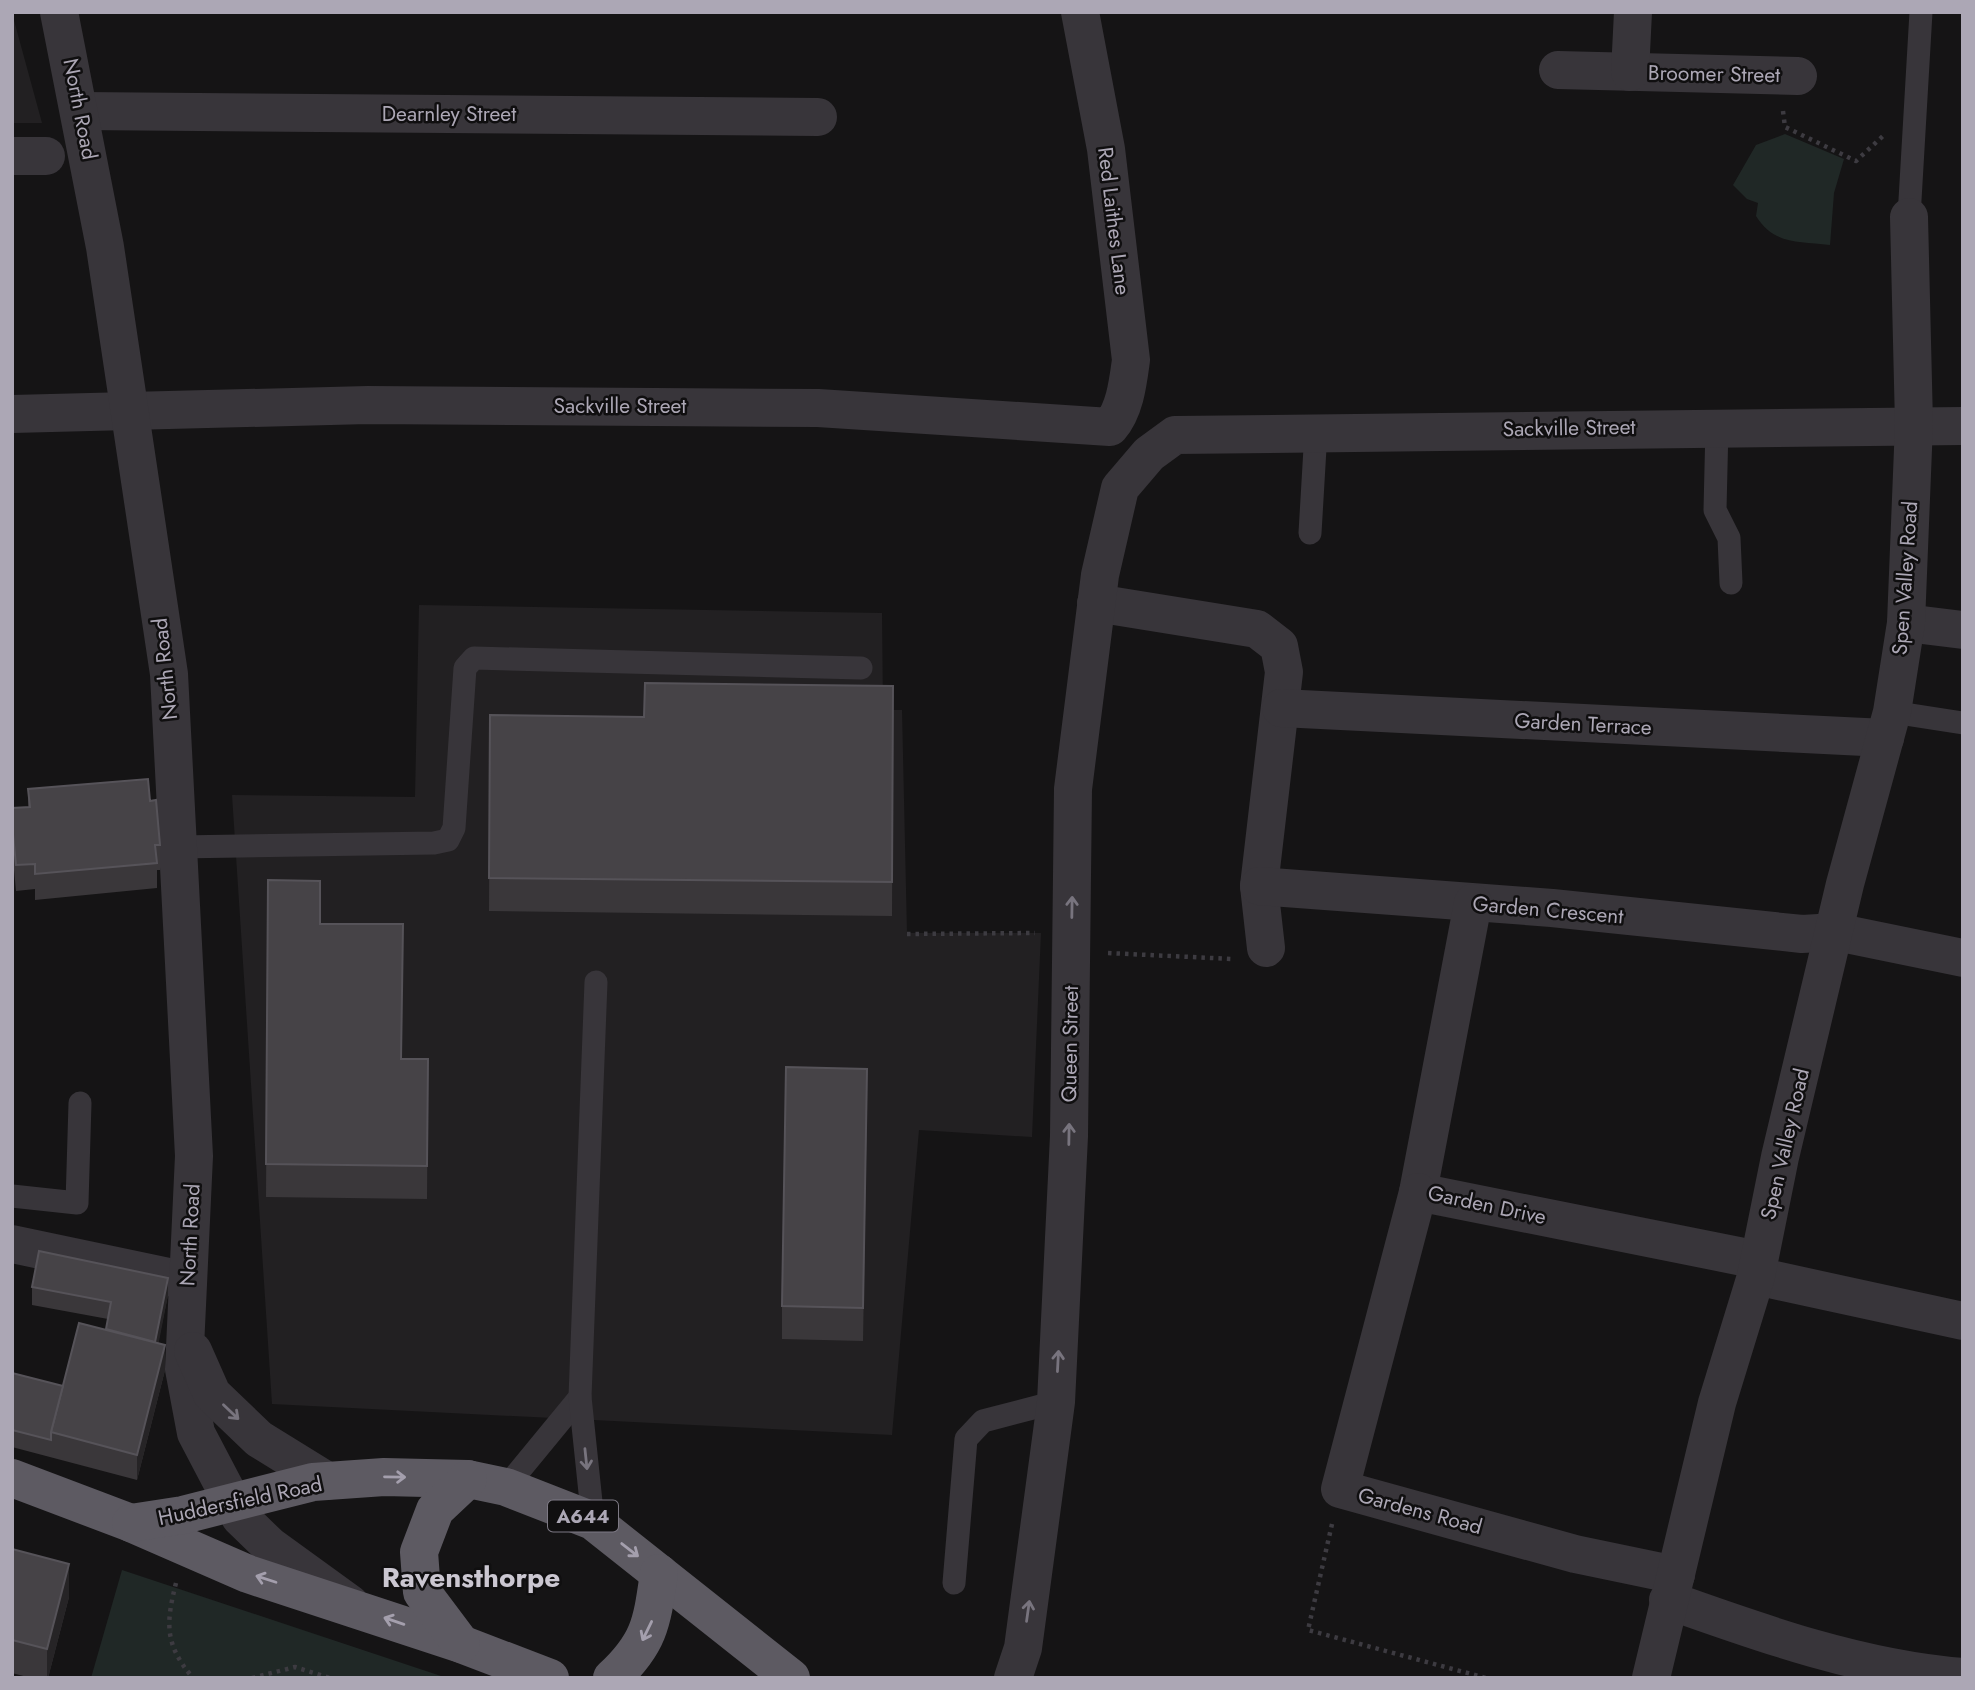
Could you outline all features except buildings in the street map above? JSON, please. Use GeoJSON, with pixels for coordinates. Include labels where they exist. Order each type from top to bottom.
{"type":"FeatureCollection","features":[{"type":"Feature","properties":{"kind":"highway","name":"Huddersfield Road"},"geometry":{"type":"LineString","coordinates":[[131,1523],[327,1481],[384,1477],[468,1479],[506,1487],[593,1521],[659,1573],[745,1661],[791,1678]]}},
{"type":"Feature","properties":{"kind":"highway","name":"Huddersfield Road"},"geometry":{"type":"LineString","coordinates":[[12,1478],[131,1523],[248,1574],[354,1607],[550,1678]]}},
{"type":"Feature","properties":{"kind":"highway"},"geometry":{"type":"LineString","coordinates":[[461,1644],[422,1592],[419,1552],[435,1510],[468,1479]]}},
{"type":"Feature","properties":{"kind":"highway"},"geometry":{"type":"LineString","coordinates":[[612,1678],[633,1659],[652,1624],[659,1573]]}},
{"type":"Feature","properties":{"kind":"street","name":"North Road"},"geometry":{"type":"LineString","coordinates":[[60,12],[106,247],[169,674],[194,1156],[184,1369],[196,1433],[240,1517],[270,1546],[354,1607]]}},
{"type":"Feature","properties":{"kind":"street","name":"Red Laithes Lane"},"geometry":{"type":"LineString","coordinates":[[1080,12],[1106,149],[1131,360],[1126,391],[1116,421],[1110,427]]}},
{"type":"Feature","properties":{"kind":"street","name":"Broomer Street"},"geometry":{"type":"LineString","coordinates":[[1630,72],[1633,12]]}},
{"type":"Feature","properties":{"kind":"street","name":"Broomer Street"},"geometry":{"type":"LineString","coordinates":[[1558,70],[1791,76]]}},
{"type":"Feature","properties":{"kind":"street","name":"Dearnley Street"},"geometry":{"type":"LineString","coordinates":[[81,111],[818,117]]}},
{"type":"Feature","properties":{"kind":"street","name":"Spen Valley Road"},"geometry":{"type":"LineString","coordinates":[[1651,1678],[1717,1403],[1757,1268],[1780,1157],[1836,932],[1845,884],[1889,725],[1906,623],[1914,424],[1909,217]]}},
{"type":"Feature","properties":{"kind":"street","name":"Sackville Street"},"geometry":{"type":"LineString","coordinates":[[12,414],[368,405],[818,408],[1110,427]]}},
{"type":"Feature","properties":{"kind":"street","name":"Sackville Street"},"geometry":{"type":"LineString","coordinates":[[1175,435],[1717,426],[1963,426]]}},
{"type":"Feature","properties":{"kind":"street","name":"Queen Street"},"geometry":{"type":"LineString","coordinates":[[1013,1678],[1023,1647],[1056,1402],[1069,1136],[1073,789],[1096,603],[1120,488],[1149,454],[1175,435]]}},
{"type":"Feature","properties":{"kind":"street"},"geometry":{"type":"LineString","coordinates":[[1096,603],[1257,629],[1279,646],[1284,672],[1259,886],[1266,948]]}},
{"type":"Feature","properties":{"kind":"street"},"geometry":{"type":"LineString","coordinates":[[1906,623],[1963,630]]}},
{"type":"Feature","properties":{"kind":"street","name":"Garden Terrace"},"geometry":{"type":"LineString","coordinates":[[1281,708],[1889,725]]}},
{"type":"Feature","properties":{"kind":"street","name":"Garden Crescent"},"geometry":{"type":"LineString","coordinates":[[1259,886],[1802,934],[1836,932]]}},
{"type":"Feature","properties":{"kind":"street","name":"Garden Drive"},"geometry":{"type":"LineString","coordinates":[[1473,903],[1418,1192],[1757,1268]]}},
{"type":"Feature","properties":{"kind":"street"},"geometry":{"type":"LineString","coordinates":[[1836,932],[1963,958]]}},
{"type":"Feature","properties":{"kind":"street","name":"Gardens Road"},"geometry":{"type":"LineString","coordinates":[[1418,1192],[1340,1489],[1575,1554],[1672,1588]]}},
{"type":"Feature","properties":{"kind":"street"},"geometry":{"type":"LineString","coordinates":[[12,1244],[188,1281]]}},
{"type":"Feature","properties":{"kind":"street"},"geometry":{"type":"LineString","coordinates":[[1757,1268],[1963,1321]]}},
{"type":"Feature","properties":{"kind":"street","name":"North Road"},"geometry":{"type":"LineString","coordinates":[[186,1333],[212,1394],[259,1439],[327,1481]]}},
{"type":"Feature","properties":{"kind":"street"},"geometry":{"type":"LineString","coordinates":[[1672,1588],[1786,1640],[1917,1673],[1963,1677]]}},
{"type":"Feature","properties":{"kind":"lane"},"geometry":{"type":"LineString","coordinates":[[1909,217],[1921,12]]}},
{"type":"Feature","properties":{"kind":"lane"},"geometry":{"type":"LineString","coordinates":[[1717,426],[1716,510],[1729,538],[1731,583]]}},
{"type":"Feature","properties":{"kind":"lane"},"geometry":{"type":"LineString","coordinates":[[1310,533],[1316,431]]}},
{"type":"Feature","properties":{"kind":"lane"},"geometry":{"type":"LineString","coordinates":[[178,847],[434,843],[448,840],[454,828],[464,668],[474,659],[861,668]]}},
{"type":"Feature","properties":{"kind":"lane","name":"Garden Terrace"},"geometry":{"type":"LineString","coordinates":[[1889,725],[1963,723]]}},
{"type":"Feature","properties":{"kind":"lane"},"geometry":{"type":"LineString","coordinates":[[593,1521],[580,1397],[596,982]]}},
{"type":"Feature","properties":{"kind":"lane"},"geometry":{"type":"LineString","coordinates":[[12,1196],[77,1203],[80,1103]]}},
{"type":"Feature","properties":{"kind":"lane"},"geometry":{"type":"LineString","coordinates":[[506,1487],[580,1397]]}},
{"type":"Feature","properties":{"kind":"lane"},"geometry":{"type":"LineString","coordinates":[[954,1583],[966,1439],[983,1422],[1056,1402]]}},
{"type":"Feature","properties":{"kind":"path"},"geometry":{"type":"LineString","coordinates":[[1791,76],[1785,128],[1856,161],[1916,110]]}},
{"type":"Feature","properties":{"kind":"path"},"geometry":{"type":"LineString","coordinates":[[907,934],[1041,933],[1071,952],[1240,959],[1266,948]]}},
{"type":"Feature","properties":{"kind":"path"},"geometry":{"type":"LineString","coordinates":[[1340,1489],[1308,1630],[1486,1678]]}},
{"type":"Feature","properties":{"kind":"path"},"geometry":{"type":"LineString","coordinates":[[184,1548],[167,1621],[179,1662],[193,1678]]}},
{"type":"Feature","properties":{"kind":"path"},"geometry":{"type":"LineString","coordinates":[[252,1678],[295,1667],[330,1678]]}},
{"type":"Feature","properties":{"kind":"shaded area"},"geometry":{"type":"Polygon","coordinates":[[[12,13],[42,123],[12,123],[12,13]]]}},
{"type":"Feature","properties":{"kind":"shaded area"},"geometry":{"type":"Polygon","coordinates":[[[1785,134],[1844,159],[1834,193],[1830,245],[1797,242],[1779,237],[1756,216],[1758,203],[1747,199],[1733,185],[1756,145],[1785,134]]]}},
{"type":"Feature","properties":{"kind":"shaded area"},"geometry":{"type":"Polygon","coordinates":[[[419,605],[882,613],[883,710],[902,710],[907,933],[1041,933],[1032,1137],[919,1130],[892,1435],[272,1404],[232,795],[415,797],[419,605]]]}},
{"type":"Feature","properties":{"kind":"shaded area"},"geometry":{"type":"Polygon","coordinates":[[[122,1570],[447,1678],[91,1678],[122,1570]]]}},
{"type":"Feature","properties":{"kind":"district","name":"Ravensthorpe"},"geometry":{"type":"Point","coordinates":[471,1577]}}]}
